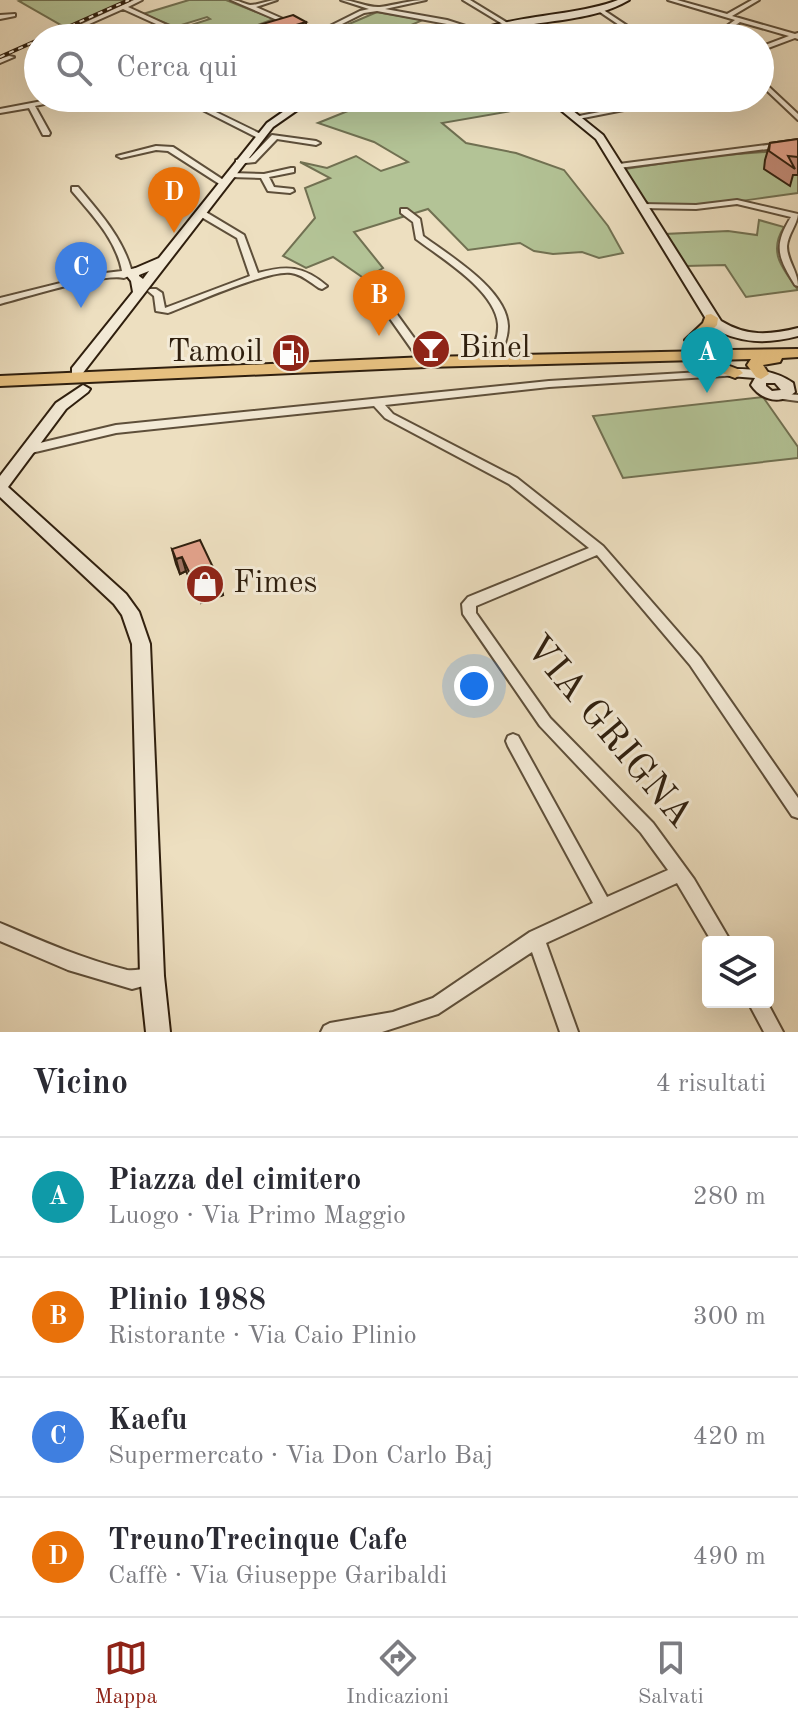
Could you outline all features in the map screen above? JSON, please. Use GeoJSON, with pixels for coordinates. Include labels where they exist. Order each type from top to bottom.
{"type":"FeatureCollection","features":[{"type":"Feature","properties":{"kind":"main road"},"geometry":{"type":"LineString","coordinates":[[640,357],[679,349],[710,325],[711,318]]}},
{"type":"Feature","properties":{"kind":"main road"},"geometry":{"type":"LineString","coordinates":[[699,332],[702,342],[713,349],[798,353]]}},
{"type":"Feature","properties":{"kind":"main road"},"geometry":{"type":"LineString","coordinates":[[0,384],[88,374],[151,375],[426,362],[798,353]]}},
{"type":"Feature","properties":{"kind":"main road"},"geometry":{"type":"LineString","coordinates":[[781,384],[755,365],[760,360],[798,353]]}},
{"type":"Feature","properties":{"kind":"main road"},"geometry":{"type":"LineString","coordinates":[[640,357],[661,361],[704,361],[735,373]]}},
{"type":"Feature","properties":{"kind":"main road"},"geometry":{"type":"LineString","coordinates":[[0,384],[111,369],[151,375]]}},
{"type":"Feature","properties":{"kind":"street"},"geometry":{"type":"LineString","coordinates":[[85,24],[139,0]]}},
{"type":"Feature","properties":{"kind":"street"},"geometry":{"type":"LineString","coordinates":[[234,0],[292,24]]}},
{"type":"Feature","properties":{"kind":"street"},"geometry":{"type":"LineString","coordinates":[[250,7],[274,0]]}},
{"type":"Feature","properties":{"kind":"street"},"geometry":{"type":"LineString","coordinates":[[344,0],[369,10],[457,24]]}},
{"type":"Feature","properties":{"kind":"street"},"geometry":{"type":"LineString","coordinates":[[336,24],[369,10],[423,0]]}},
{"type":"Feature","properties":{"kind":"street"},"geometry":{"type":"LineString","coordinates":[[466,0],[506,24]]}},
{"type":"Feature","properties":{"kind":"street"},"geometry":{"type":"LineString","coordinates":[[671,0],[754,24]]}},
{"type":"Feature","properties":{"kind":"street"},"geometry":{"type":"LineString","coordinates":[[728,16],[756,0]]}},
{"type":"Feature","properties":{"kind":"street"},"geometry":{"type":"LineString","coordinates":[[514,24],[599,9],[616,1]]}},
{"type":"Feature","properties":{"kind":"street"},"geometry":{"type":"LineString","coordinates":[[123,7],[161,24]]}},
{"type":"Feature","properties":{"kind":"street"},"geometry":{"type":"LineString","coordinates":[[599,9],[622,24]]}},
{"type":"Feature","properties":{"kind":"street"},"geometry":{"type":"LineString","coordinates":[[0,17],[13,15]]}},
{"type":"Feature","properties":{"kind":"street"},"geometry":{"type":"LineString","coordinates":[[733,24],[739,20]]}},
{"type":"Feature","properties":{"kind":"street"},"geometry":{"type":"LineString","coordinates":[[774,30],[797,36]]}},
{"type":"Feature","properties":{"kind":"street"},"geometry":{"type":"LineString","coordinates":[[774,44],[797,36]]}},
{"type":"Feature","properties":{"kind":"street"},"geometry":{"type":"LineString","coordinates":[[0,61],[11,57]]}},
{"type":"Feature","properties":{"kind":"street"},"geometry":{"type":"LineString","coordinates":[[774,96],[798,118]]}},
{"type":"Feature","properties":{"kind":"street"},"geometry":{"type":"LineString","coordinates":[[0,111],[24,106]]}},
{"type":"Feature","properties":{"kind":"street"},"geometry":{"type":"LineString","coordinates":[[35,112],[46,133]]}},
{"type":"Feature","properties":{"kind":"street"},"geometry":{"type":"LineString","coordinates":[[211,112],[261,136]]}},
{"type":"Feature","properties":{"kind":"street"},"geometry":{"type":"LineString","coordinates":[[158,1032],[152,976],[141,644],[136,626],[120,599],[0,488],[88,374],[138,276],[165,260],[261,136],[278,118],[291,112]]}},
{"type":"Feature","properties":{"kind":"street"},"geometry":{"type":"LineString","coordinates":[[571,112],[596,132],[711,318],[728,332],[745,337],[764,340],[798,332]]}},
{"type":"Feature","properties":{"kind":"street"},"geometry":{"type":"LineString","coordinates":[[578,117],[605,112]]}},
{"type":"Feature","properties":{"kind":"street"},"geometry":{"type":"LineString","coordinates":[[239,162],[251,161],[275,137],[316,143]]}},
{"type":"Feature","properties":{"kind":"street"},"geometry":{"type":"LineString","coordinates":[[619,166],[798,143]]}},
{"type":"Feature","properties":{"kind":"street"},"geometry":{"type":"LineString","coordinates":[[121,156],[156,148],[170,149],[227,179],[291,170]]}},
{"type":"Feature","properties":{"kind":"street"},"geometry":{"type":"LineString","coordinates":[[264,176],[271,189],[290,191]]}},
{"type":"Feature","properties":{"kind":"street"},"geometry":{"type":"LineString","coordinates":[[75,189],[138,276],[159,295],[159,309],[165,311],[287,267],[300,271],[322,286]]}},
{"type":"Feature","properties":{"kind":"street"},"geometry":{"type":"LineString","coordinates":[[642,206],[696,207],[737,202],[797,216],[782,237],[781,248],[798,283]]}},
{"type":"Feature","properties":{"kind":"street"},"geometry":{"type":"LineString","coordinates":[[404,211],[417,221],[419,237],[497,304],[503,322],[500,344],[492,360]]}},
{"type":"Feature","properties":{"kind":"street"},"geometry":{"type":"LineString","coordinates":[[201,213],[241,237],[255,277]]}},
{"type":"Feature","properties":{"kind":"street"},"geometry":{"type":"LineString","coordinates":[[0,301],[112,274],[138,276]]}},
{"type":"Feature","properties":{"kind":"street"},"geometry":{"type":"LineString","coordinates":[[377,293],[426,362]]}},
{"type":"Feature","properties":{"kind":"street"},"geometry":{"type":"LineString","coordinates":[[27,450],[116,429],[549,384],[735,373],[781,384]]}},
{"type":"Feature","properties":{"kind":"street"},"geometry":{"type":"LineString","coordinates":[[381,402],[378,407],[385,413],[513,481],[599,549],[695,661],[798,811]]}},
{"type":"Feature","properties":{"kind":"street","name":"VIA GRIGNA"},"geometry":{"type":"LineString","coordinates":[[599,549],[473,601],[469,604],[470,614],[545,722],[639,819],[680,873],[718,936]]}},
{"type":"Feature","properties":{"kind":"street"},"geometry":{"type":"LineString","coordinates":[[513,741],[604,907]]}},
{"type":"Feature","properties":{"kind":"street"},"geometry":{"type":"LineString","coordinates":[[330,1032],[393,1021],[446,1001],[536,938],[680,873]]}},
{"type":"Feature","properties":{"kind":"street"},"geometry":{"type":"LineString","coordinates":[[0,932],[68,961],[132,980],[152,976]]}},
{"type":"Feature","properties":{"kind":"street"},"geometry":{"type":"LineString","coordinates":[[536,938],[569,1032]]}},
{"type":"Feature","properties":{"kind":"street"},"geometry":{"type":"LineString","coordinates":[[760,1008],[774,1032]]}},
{"type":"Feature","properties":{"kind":"green space"},"geometry":{"type":"Polygon","coordinates":[[[130,0],[79,24],[59,24],[19,1],[130,0]]]}},
{"type":"Feature","properties":{"kind":"green space"},"geometry":{"type":"Polygon","coordinates":[[[189,0],[226,0],[274,19],[260,24],[194,24],[210,19],[207,17],[185,24],[168,24],[143,14],[189,0]]]}},
{"type":"Feature","properties":{"kind":"green space"},"geometry":{"type":"Polygon","coordinates":[[[377,12],[423,20],[414,24],[349,24],[377,12]]]}},
{"type":"Feature","properties":{"kind":"green space"},"geometry":{"type":"Polygon","coordinates":[[[275,20],[283,24],[262,24],[275,20]]]}},
{"type":"Feature","properties":{"kind":"green space"},"geometry":{"type":"Polygon","coordinates":[[[345,112],[505,112],[442,123],[466,143],[516,153],[564,170],[608,226],[623,253],[599,258],[582,252],[553,254],[534,251],[520,243],[468,250],[428,209],[354,232],[383,268],[365,279],[333,257],[306,268],[283,256],[315,218],[305,188],[330,178],[300,162],[327,168],[356,156],[381,171],[408,162],[374,142],[318,123],[345,112]]]}},
{"type":"Feature","properties":{"kind":"green space"},"geometry":{"type":"Polygon","coordinates":[[[798,146],[798,193],[698,206],[661,207],[650,204],[639,194],[625,169],[711,156],[791,150],[798,146]]]}},
{"type":"Feature","properties":{"kind":"green space"},"geometry":{"type":"Polygon","coordinates":[[[759,220],[784,227],[777,252],[782,267],[798,290],[746,297],[725,265],[686,266],[665,234],[728,231],[757,235],[759,220]]]}},
{"type":"Feature","properties":{"kind":"green space"},"geometry":{"type":"Polygon","coordinates":[[[763,397],[798,447],[798,458],[623,478],[593,416],[763,397]]]}},
{"type":"Feature","properties":{"kind":"building"},"geometry":{"type":"Polygon","coordinates":[[[293,15],[306,22],[299,24],[262,24],[293,15]]]}},
{"type":"Feature","properties":{"kind":"building"},"geometry":{"type":"Polygon","coordinates":[[[798,139],[798,157],[788,156],[795,169],[769,151],[770,143],[798,139]]]}},
{"type":"Feature","properties":{"kind":"building"},"geometry":{"type":"Polygon","coordinates":[[[200,540],[219,580],[197,589],[182,557],[176,559],[172,549],[200,540]]]}},
{"type":"Feature","properties":{"kind":"railway"},"geometry":{"type":"LineString","coordinates":[[75,24],[129,0]]}},
{"type":"Feature","properties":{"kind":"railway"},"geometry":{"type":"LineString","coordinates":[[0,57],[24,46]]}},
{"type":"Feature","properties":{"kind":"place","name":"TreunoTrecinque Cafe"},"geometry":{"type":"Point","coordinates":[174,233]}},
{"type":"Feature","properties":{"kind":"place","name":"Kaefu"},"geometry":{"type":"Point","coordinates":[81,308]}},
{"type":"Feature","properties":{"kind":"place","name":"Plinio 1988"},"geometry":{"type":"Point","coordinates":[379,336]}},
{"type":"Feature","properties":{"kind":"place","name":"Binel"},"geometry":{"type":"Point","coordinates":[431,349]}},
{"type":"Feature","properties":{"kind":"place","name":"Tamoil"},"geometry":{"type":"Point","coordinates":[291,353]}},
{"type":"Feature","properties":{"kind":"place","name":"Piazza del cimitero"},"geometry":{"type":"Point","coordinates":[707,393]}},
{"type":"Feature","properties":{"kind":"place","name":"Fimes"},"geometry":{"type":"Point","coordinates":[205,584]}}]}
